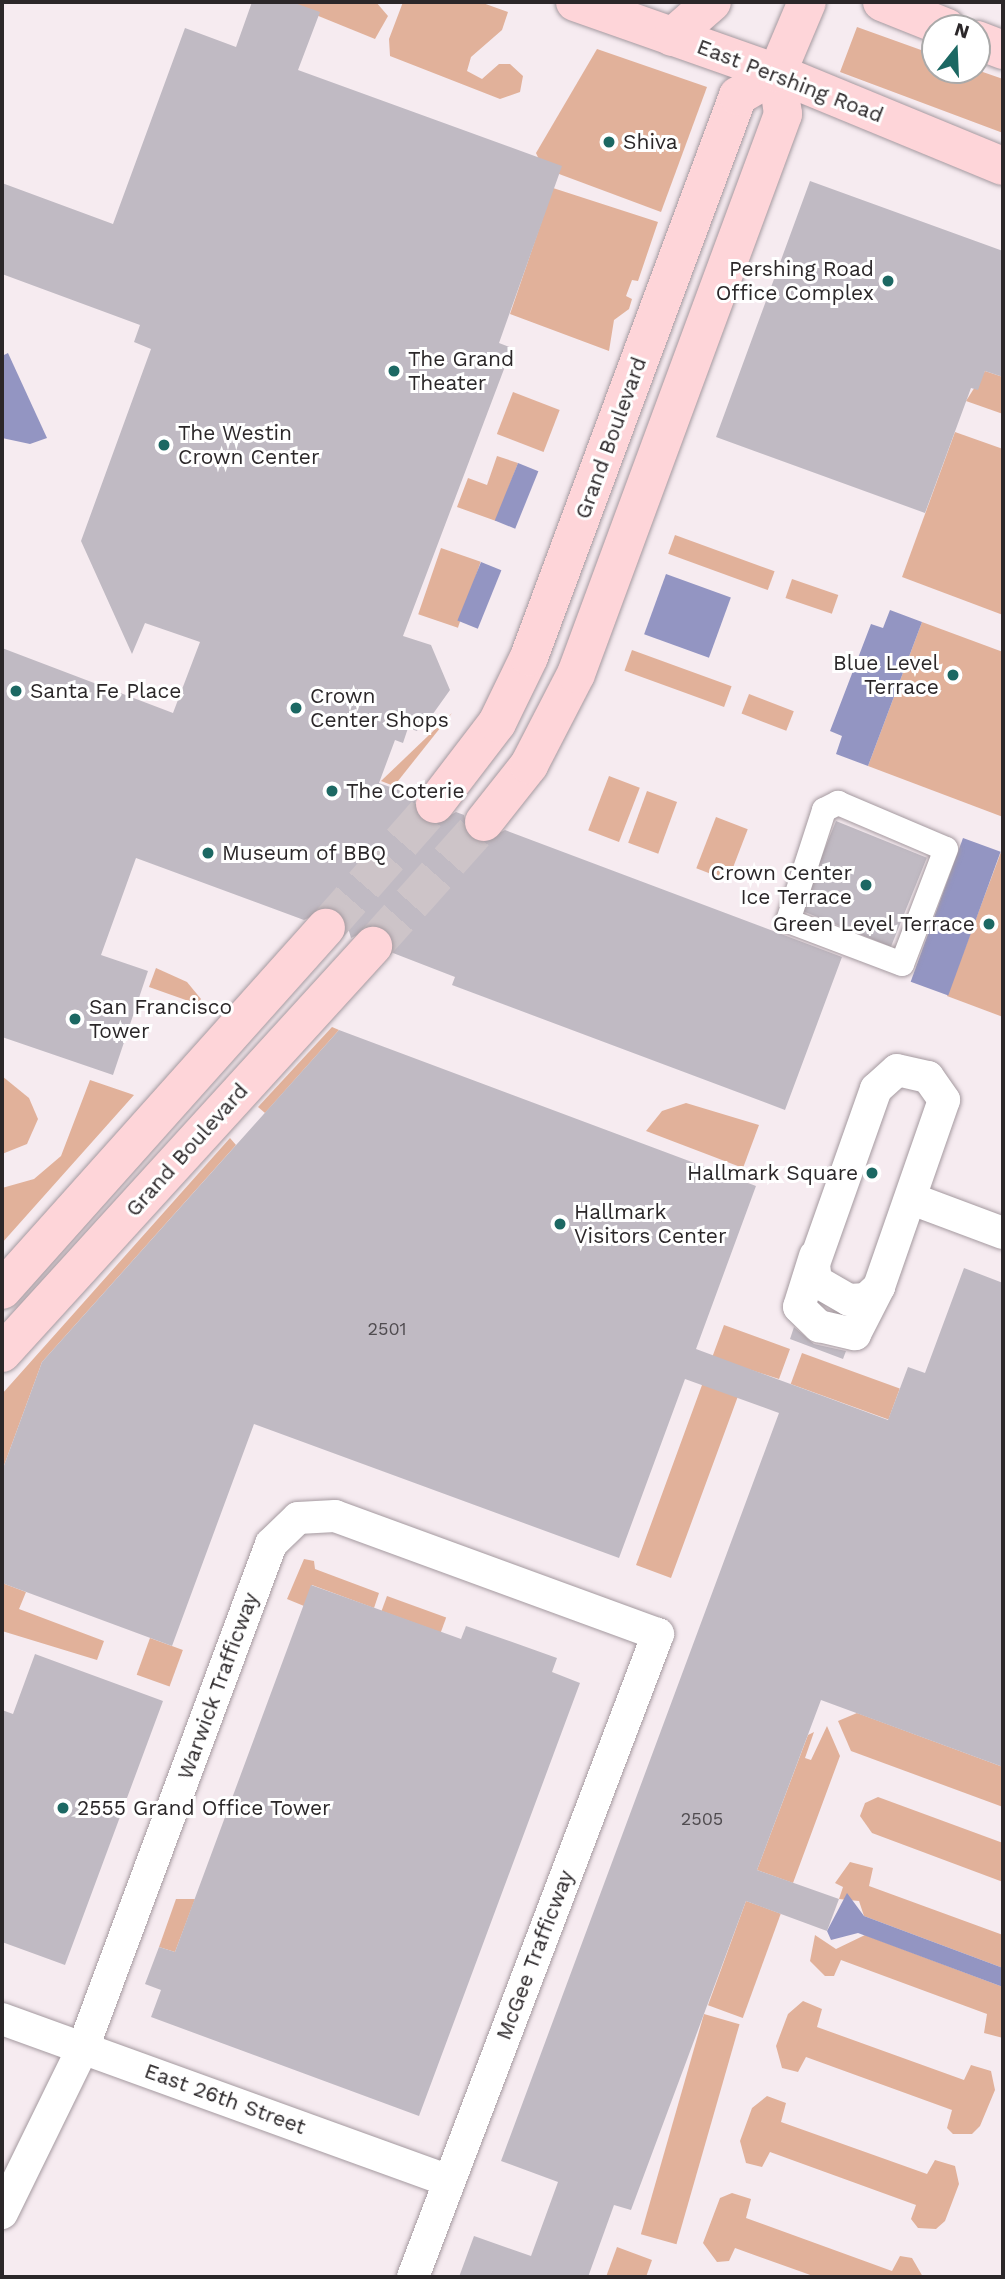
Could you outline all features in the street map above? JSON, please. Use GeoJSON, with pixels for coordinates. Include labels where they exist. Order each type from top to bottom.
{"type":"FeatureCollection","features":[{"type":"Feature","properties":{"kind":"main road","name":"East Pershing Road"},"geometry":{"type":"LineString","coordinates":[[575,2],[777,73],[1003,166]]}},
{"type":"Feature","properties":{"kind":"main road"},"geometry":{"type":"LineString","coordinates":[[672,37],[712,2]]}},
{"type":"Feature","properties":{"kind":"main road"},"geometry":{"type":"LineString","coordinates":[[484,822],[529,765],[576,674],[783,114],[777,73],[807,2]]}},
{"type":"Feature","properties":{"kind":"main road"},"geometry":{"type":"LineString","coordinates":[[882,2],[921,18]]}},
{"type":"Feature","properties":{"kind":"main road","name":"Grand Boulevard"},"geometry":{"type":"LineString","coordinates":[[435,804],[497,723],[529,657],[738,96],[777,73]]}},
{"type":"Feature","properties":{"kind":"main road"},"geometry":{"type":"LineString","coordinates":[[2,1290],[326,928]]}},
{"type":"Feature","properties":{"kind":"main road","name":"Grand Boulevard"},"geometry":{"type":"LineString","coordinates":[[2,1353],[373,946]]}},
{"type":"Feature","properties":{"kind":"street"},"geometry":{"type":"LineString","coordinates":[[830,804],[946,849],[902,964],[793,927],[787,913],[830,804]]}},
{"type":"Feature","properties":{"kind":"street"},"geometry":{"type":"LineString","coordinates":[[897,1070],[929,1077],[944,1100],[912,1199],[879,1287],[866,1300],[831,1294],[816,1281],[820,1241],[876,1089],[897,1070]]}},
{"type":"Feature","properties":{"kind":"street"},"geometry":{"type":"LineString","coordinates":[[912,1199],[1003,1233]]}},
{"type":"Feature","properties":{"kind":"street","name":"Warwick Trafficway"},"geometry":{"type":"LineString","coordinates":[[2,2213],[83,2048],[271,1544],[288,1523],[335,1516],[658,1634]]}},
{"type":"Feature","properties":{"kind":"street","name":"McGee Trafficway"},"geometry":{"type":"LineString","coordinates":[[413,2277],[658,1634]]}},
{"type":"Feature","properties":{"kind":"street","name":"East 26th Street"},"geometry":{"type":"LineString","coordinates":[[2,2019],[449,2181]]}},
{"type":"Feature","properties":{"kind":"shaded area"},"geometry":{"type":"Polygon","coordinates":[[[284,2],[376,2],[388,16],[375,39],[284,2]]]}},
{"type":"Feature","properties":{"kind":"shaded area"},"geometry":{"type":"Polygon","coordinates":[[[403,2],[480,2],[508,12],[502,30],[471,57],[467,71],[482,79],[499,64],[510,64],[523,76],[520,92],[500,99],[390,56],[389,39],[403,2]]]}},
{"type":"Feature","properties":{"kind":"shaded area"},"geometry":{"type":"Polygon","coordinates":[[[857,27],[921,50],[921,84],[991,84],[991,75],[1003,79],[1003,133],[840,72],[857,27]]]}},
{"type":"Feature","properties":{"kind":"shaded area"},"geometry":{"type":"Polygon","coordinates":[[[597,49],[707,87],[661,212],[543,168],[536,153],[597,49]]]}},
{"type":"Feature","properties":{"kind":"shaded area"},"geometry":{"type":"Polygon","coordinates":[[[553,188],[658,222],[638,281],[632,280],[626,296],[632,299],[629,309],[614,320],[609,351],[510,314],[553,188]]]}},
{"type":"Feature","properties":{"kind":"shaded area"},"geometry":{"type":"Polygon","coordinates":[[[985,371],[1003,377],[1003,414],[966,401],[985,371]]]}},
{"type":"Feature","properties":{"kind":"shaded area"},"geometry":{"type":"Polygon","coordinates":[[[513,392],[560,410],[544,452],[497,434],[513,392]]]}},
{"type":"Feature","properties":{"kind":"shaded area"},"geometry":{"type":"Polygon","coordinates":[[[955,432],[1003,449],[1003,615],[902,577],[955,432]]]}},
{"type":"Feature","properties":{"kind":"shaded area"},"geometry":{"type":"Polygon","coordinates":[[[497,456],[518,463],[496,521],[457,507],[468,478],[487,485],[497,456]]]}},
{"type":"Feature","properties":{"kind":"shaded area"},"geometry":{"type":"Polygon","coordinates":[[[675,535],[775,571],[768,590],[668,554],[675,535]]]}},
{"type":"Feature","properties":{"kind":"shaded area"},"geometry":{"type":"Polygon","coordinates":[[[441,548],[481,562],[458,628],[418,614],[441,548]]]}},
{"type":"Feature","properties":{"kind":"shaded area"},"geometry":{"type":"Polygon","coordinates":[[[792,579],[838,595],[832,614],[785,598],[792,579]]]}},
{"type":"Feature","properties":{"kind":"shaded area"},"geometry":{"type":"Polygon","coordinates":[[[922,622],[1003,652],[1003,817],[868,766],[922,622]]]}},
{"type":"Feature","properties":{"kind":"shaded area"},"geometry":{"type":"Polygon","coordinates":[[[632,650],[732,686],[724,707],[624,671],[632,650]]]}},
{"type":"Feature","properties":{"kind":"shaded area"},"geometry":{"type":"Polygon","coordinates":[[[749,694],[794,711],[786,731],[741,714],[749,694]]]}},
{"type":"Feature","properties":{"kind":"shaded area"},"geometry":{"type":"Polygon","coordinates":[[[452,713],[394,786],[381,781],[452,713]]]}},
{"type":"Feature","properties":{"kind":"shaded area"},"geometry":{"type":"Polygon","coordinates":[[[609,776],[640,788],[619,842],[588,830],[609,776]]]}},
{"type":"Feature","properties":{"kind":"shaded area"},"geometry":{"type":"Polygon","coordinates":[[[647,791],[677,802],[658,854],[628,843],[647,791]]]}},
{"type":"Feature","properties":{"kind":"shaded area"},"geometry":{"type":"Polygon","coordinates":[[[716,817],[748,829],[728,881],[696,868],[716,817]]]}},
{"type":"Feature","properties":{"kind":"shaded area","name":"Green Level Terrace"},"geometry":{"type":"Polygon","coordinates":[[[1001,852],[1003,853],[1003,1017],[947,996],[1001,852]]]}},
{"type":"Feature","properties":{"kind":"shaded area"},"geometry":{"type":"Polygon","coordinates":[[[156,968],[187,982],[201,999],[197,1004],[149,987],[156,968]]]}},
{"type":"Feature","properties":{"kind":"shaded area"},"geometry":{"type":"Polygon","coordinates":[[[332,1027],[339,1030],[265,1113],[258,1107],[332,1027]]]}},
{"type":"Feature","properties":{"kind":"shaded area"},"geometry":{"type":"Polygon","coordinates":[[[2,1076],[29,1098],[38,1119],[27,1144],[2,1154],[2,1076]]]}},
{"type":"Feature","properties":{"kind":"shaded area"},"geometry":{"type":"Polygon","coordinates":[[[90,1080],[134,1095],[2,1243],[2,1188],[34,1179],[61,1156],[90,1080]]]}},
{"type":"Feature","properties":{"kind":"shaded area"},"geometry":{"type":"Polygon","coordinates":[[[686,1103],[759,1125],[743,1168],[646,1131],[662,1111],[686,1103]]]}},
{"type":"Feature","properties":{"kind":"shaded area"},"geometry":{"type":"Polygon","coordinates":[[[230,1138],[236,1145],[42,1362],[2,1471],[2,1394],[230,1138]]]}},
{"type":"Feature","properties":{"kind":"shaded area"},"geometry":{"type":"Polygon","coordinates":[[[724,1325],[790,1349],[779,1379],[748,1369],[671,1578],[636,1565],[724,1325]]]}},
{"type":"Feature","properties":{"kind":"shaded area"},"geometry":{"type":"Polygon","coordinates":[[[802,1353],[900,1389],[888,1420],[791,1384],[802,1353]]]}},
{"type":"Feature","properties":{"kind":"shaded area"},"geometry":{"type":"Polygon","coordinates":[[[304,1559],[314,1561],[315,1569],[379,1593],[374,1608],[312,1585],[304,1606],[287,1599],[304,1559]]]}},
{"type":"Feature","properties":{"kind":"shaded area"},"geometry":{"type":"Polygon","coordinates":[[[2,1583],[26,1592],[19,1609],[104,1641],[97,1660],[2,1631],[2,1583]]]}},
{"type":"Feature","properties":{"kind":"shaded area"},"geometry":{"type":"Polygon","coordinates":[[[387,1596],[446,1618],[441,1633],[382,1611],[387,1596]]]}},
{"type":"Feature","properties":{"kind":"shaded area"},"geometry":{"type":"Polygon","coordinates":[[[150,1638],[183,1650],[170,1687],[137,1675],[150,1638]]]}},
{"type":"Feature","properties":{"kind":"shaded area"},"geometry":{"type":"Polygon","coordinates":[[[857,1713],[1003,1767],[1003,1807],[851,1751],[838,1721],[857,1713]]]}},
{"type":"Feature","properties":{"kind":"shaded area"},"geometry":{"type":"Polygon","coordinates":[[[827,1726],[840,1756],[793,1883],[757,1870],[808,1735],[814,1732],[805,1758],[811,1760],[827,1726]]]}},
{"type":"Feature","properties":{"kind":"shaded area"},"geometry":{"type":"Polygon","coordinates":[[[878,1797],[1003,1843],[1003,1882],[872,1833],[860,1816],[865,1803],[878,1797]]]}},
{"type":"Feature","properties":{"kind":"shaded area"},"geometry":{"type":"Polygon","coordinates":[[[850,1862],[873,1868],[869,1886],[1003,1935],[1003,1968],[864,1916],[859,1901],[839,1899],[843,1887],[835,1883],[850,1862]]]}},
{"type":"Feature","properties":{"kind":"shaded area"},"geometry":{"type":"Polygon","coordinates":[[[176,1899],[195,1899],[175,1952],[159,1947],[176,1899]]]}},
{"type":"Feature","properties":{"kind":"shaded area"},"geometry":{"type":"Polygon","coordinates":[[[746,1901],[781,1914],[743,2018],[708,2005],[746,1901]]]}},
{"type":"Feature","properties":{"kind":"shaded area"},"geometry":{"type":"Polygon","coordinates":[[[815,1935],[836,1949],[865,1935],[1003,1987],[1003,2038],[984,2033],[987,2014],[841,1960],[834,1976],[825,1976],[810,1961],[815,1935]]]}},
{"type":"Feature","properties":{"kind":"shaded area"},"geometry":{"type":"Polygon","coordinates":[[[803,2001],[822,2009],[817,2027],[964,2080],[971,2065],[991,2071],[995,2090],[980,2126],[972,2134],[953,2134],[947,2128],[952,2110],[806,2057],[798,2072],[782,2068],[776,2046],[788,2014],[803,2001]]]}},
{"type":"Feature","properties":{"kind":"shaded area"},"geometry":{"type":"Polygon","coordinates":[[[704,2014],[740,2024],[676,2244],[641,2234],[704,2014]]]}},
{"type":"Feature","properties":{"kind":"shaded area"},"geometry":{"type":"Polygon","coordinates":[[[767,2096],[786,2103],[781,2122],[927,2174],[935,2160],[955,2166],[959,2184],[945,2221],[936,2229],[918,2228],[911,2219],[916,2205],[770,2152],[762,2167],[746,2163],[740,2141],[752,2108],[767,2096]]]}},
{"type":"Feature","properties":{"kind":"shaded area"},"geometry":{"type":"Polygon","coordinates":[[[732,2193],[751,2199],[746,2218],[892,2271],[900,2256],[912,2258],[923,2277],[816,2277],[735,2248],[729,2261],[717,2262],[703,2243],[720,2198],[732,2193]]]}},
{"type":"Feature","properties":{"kind":"shaded area"},"geometry":{"type":"Polygon","coordinates":[[[617,2247],[652,2260],[646,2277],[606,2277],[617,2247]]]}},
{"type":"Feature","properties":{"kind":"water"},"geometry":{"type":"Polygon","coordinates":[[[8,353],[47,438],[30,444],[2,438],[2,356],[8,353]]]}},
{"type":"Feature","properties":{"kind":"water"},"geometry":{"type":"Polygon","coordinates":[[[518,463],[538,471],[515,529],[495,520],[518,463]]]}},
{"type":"Feature","properties":{"kind":"water"},"geometry":{"type":"Polygon","coordinates":[[[481,562],[501,570],[478,629],[457,620],[481,562]]]}},
{"type":"Feature","properties":{"kind":"water"},"geometry":{"type":"Polygon","coordinates":[[[666,574],[731,598],[709,658],[644,634],[666,574]]]}},
{"type":"Feature","properties":{"kind":"water"},"geometry":{"type":"Polygon","coordinates":[[[890,610],[922,622],[868,766],[836,754],[842,736],[830,731],[871,624],[883,628],[890,610]]]}},
{"type":"Feature","properties":{"kind":"water"},"geometry":{"type":"Polygon","coordinates":[[[963,838],[1001,852],[948,995],[911,982],[963,838]]]}},
{"type":"Feature","properties":{"kind":"water"},"geometry":{"type":"Polygon","coordinates":[[[847,1893],[864,1916],[1003,1968],[1003,1987],[858,1933],[831,1940],[827,1931],[847,1893]]]}},
{"type":"Feature","properties":{"kind":"building"},"geometry":{"type":"Polygon","coordinates":[[[252,2],[292,2],[320,12],[298,70],[562,166],[499,343],[512,348],[403,636],[431,645],[450,690],[430,718],[423,715],[417,731],[408,728],[403,743],[395,740],[379,783],[415,796],[415,813],[432,826],[456,812],[464,815],[470,839],[480,843],[505,830],[842,957],[785,1110],[452,985],[455,977],[393,953],[394,939],[378,925],[351,938],[346,921],[331,907],[304,920],[136,858],[101,955],[148,971],[113,1075],[2,1037],[2,648],[173,713],[200,642],[145,623],[132,654],[81,541],[151,349],[134,342],[140,325],[2,274],[2,183],[113,224],[185,28],[236,47],[252,2]]]}},
{"type":"Feature","properties":{"kind":"building"},"geometry":{"type":"Polygon","coordinates":[[[810,181],[1003,251],[1003,377],[985,371],[978,390],[971,388],[925,513],[716,437],[810,181]]]}},
{"type":"Feature","properties":{"kind":"building","name":"Crown Center Ice Terrace"},"geometry":{"type":"Polygon","coordinates":[[[836,821],[927,858],[891,947],[800,910],[836,821]]]}},
{"type":"Feature","properties":{"kind":"building"},"geometry":{"type":"Polygon","coordinates":[[[339,1030],[756,1186],[696,1349],[888,1420],[908,1367],[925,1373],[964,1268],[1003,1283],[1003,1767],[821,1700],[757,1870],[839,1899],[827,1931],[746,1901],[631,2210],[614,2205],[588,2277],[459,2277],[474,2236],[531,2256],[558,2182],[501,2161],[779,1413],[685,1379],[619,1558],[254,1424],[172,1646],[2,1583],[2,1471],[42,1362],[339,1030]]]}},
{"type":"Feature","properties":{"kind":"building"},"geometry":{"type":"Polygon","coordinates":[[[794,1327],[814,1344],[846,1351],[843,1359],[790,1339],[794,1327]]]}},
{"type":"Feature","properties":{"kind":"building"},"geometry":{"type":"Polygon","coordinates":[[[311,1585],[461,1639],[466,1626],[557,1658],[552,1672],[580,1683],[419,2116],[151,2017],[161,1990],[145,1984],[159,1947],[175,1952],[311,1585]]]}},
{"type":"Feature","properties":{"kind":"building","name":"2555 Grand Office Tower"},"geometry":{"type":"Polygon","coordinates":[[[35,1654],[163,1701],[65,1965],[2,1942],[2,1710],[13,1714],[35,1654]]]}},
{"type":"Feature","properties":{"kind":"tunnel"},"geometry":{"type":"LineString","coordinates":[[326,928],[435,804]]}},
{"type":"Feature","properties":{"kind":"tunnel"},"geometry":{"type":"LineString","coordinates":[[373,946],[484,822]]}},
{"type":"Feature","properties":{"kind":"place","name":"Shiva"},"geometry":{"type":"Point","coordinates":[609,142]}},
{"type":"Feature","properties":{"kind":"place","name":"Pershing Road Office Complex"},"geometry":{"type":"Point","coordinates":[888,281]}},
{"type":"Feature","properties":{"kind":"place","name":"The Grand Theater"},"geometry":{"type":"Point","coordinates":[394,371]}},
{"type":"Feature","properties":{"kind":"place","name":"The Westin Crown Center"},"geometry":{"type":"Point","coordinates":[164,445]}},
{"type":"Feature","properties":{"kind":"place","name":"Blue Level Terrace"},"geometry":{"type":"Point","coordinates":[953,675]}},
{"type":"Feature","properties":{"kind":"place","name":"Santa Fe Place"},"geometry":{"type":"Point","coordinates":[16,691]}},
{"type":"Feature","properties":{"kind":"place","name":"Crown Center Shops"},"geometry":{"type":"Point","coordinates":[296,708]}},
{"type":"Feature","properties":{"kind":"place","name":"The Coterie"},"geometry":{"type":"Point","coordinates":[332,791]}},
{"type":"Feature","properties":{"kind":"place","name":"Museum of BBQ"},"geometry":{"type":"Point","coordinates":[208,853]}},
{"type":"Feature","properties":{"kind":"place","name":"Crown Center Ice Terrace"},"geometry":{"type":"Point","coordinates":[866,885]}},
{"type":"Feature","properties":{"kind":"place","name":"Green Level Terrace"},"geometry":{"type":"Point","coordinates":[989,924]}},
{"type":"Feature","properties":{"kind":"place","name":"San Francisco Tower"},"geometry":{"type":"Point","coordinates":[75,1019]}},
{"type":"Feature","properties":{"kind":"place","name":"Hallmark Square"},"geometry":{"type":"Point","coordinates":[872,1173]}},
{"type":"Feature","properties":{"kind":"place","name":"Hallmark Visitors Center"},"geometry":{"type":"Point","coordinates":[560,1224]}},
{"type":"Feature","properties":{"kind":"place","name":"2555 Grand Office Tower"},"geometry":{"type":"Point","coordinates":[63,1808]}}]}
